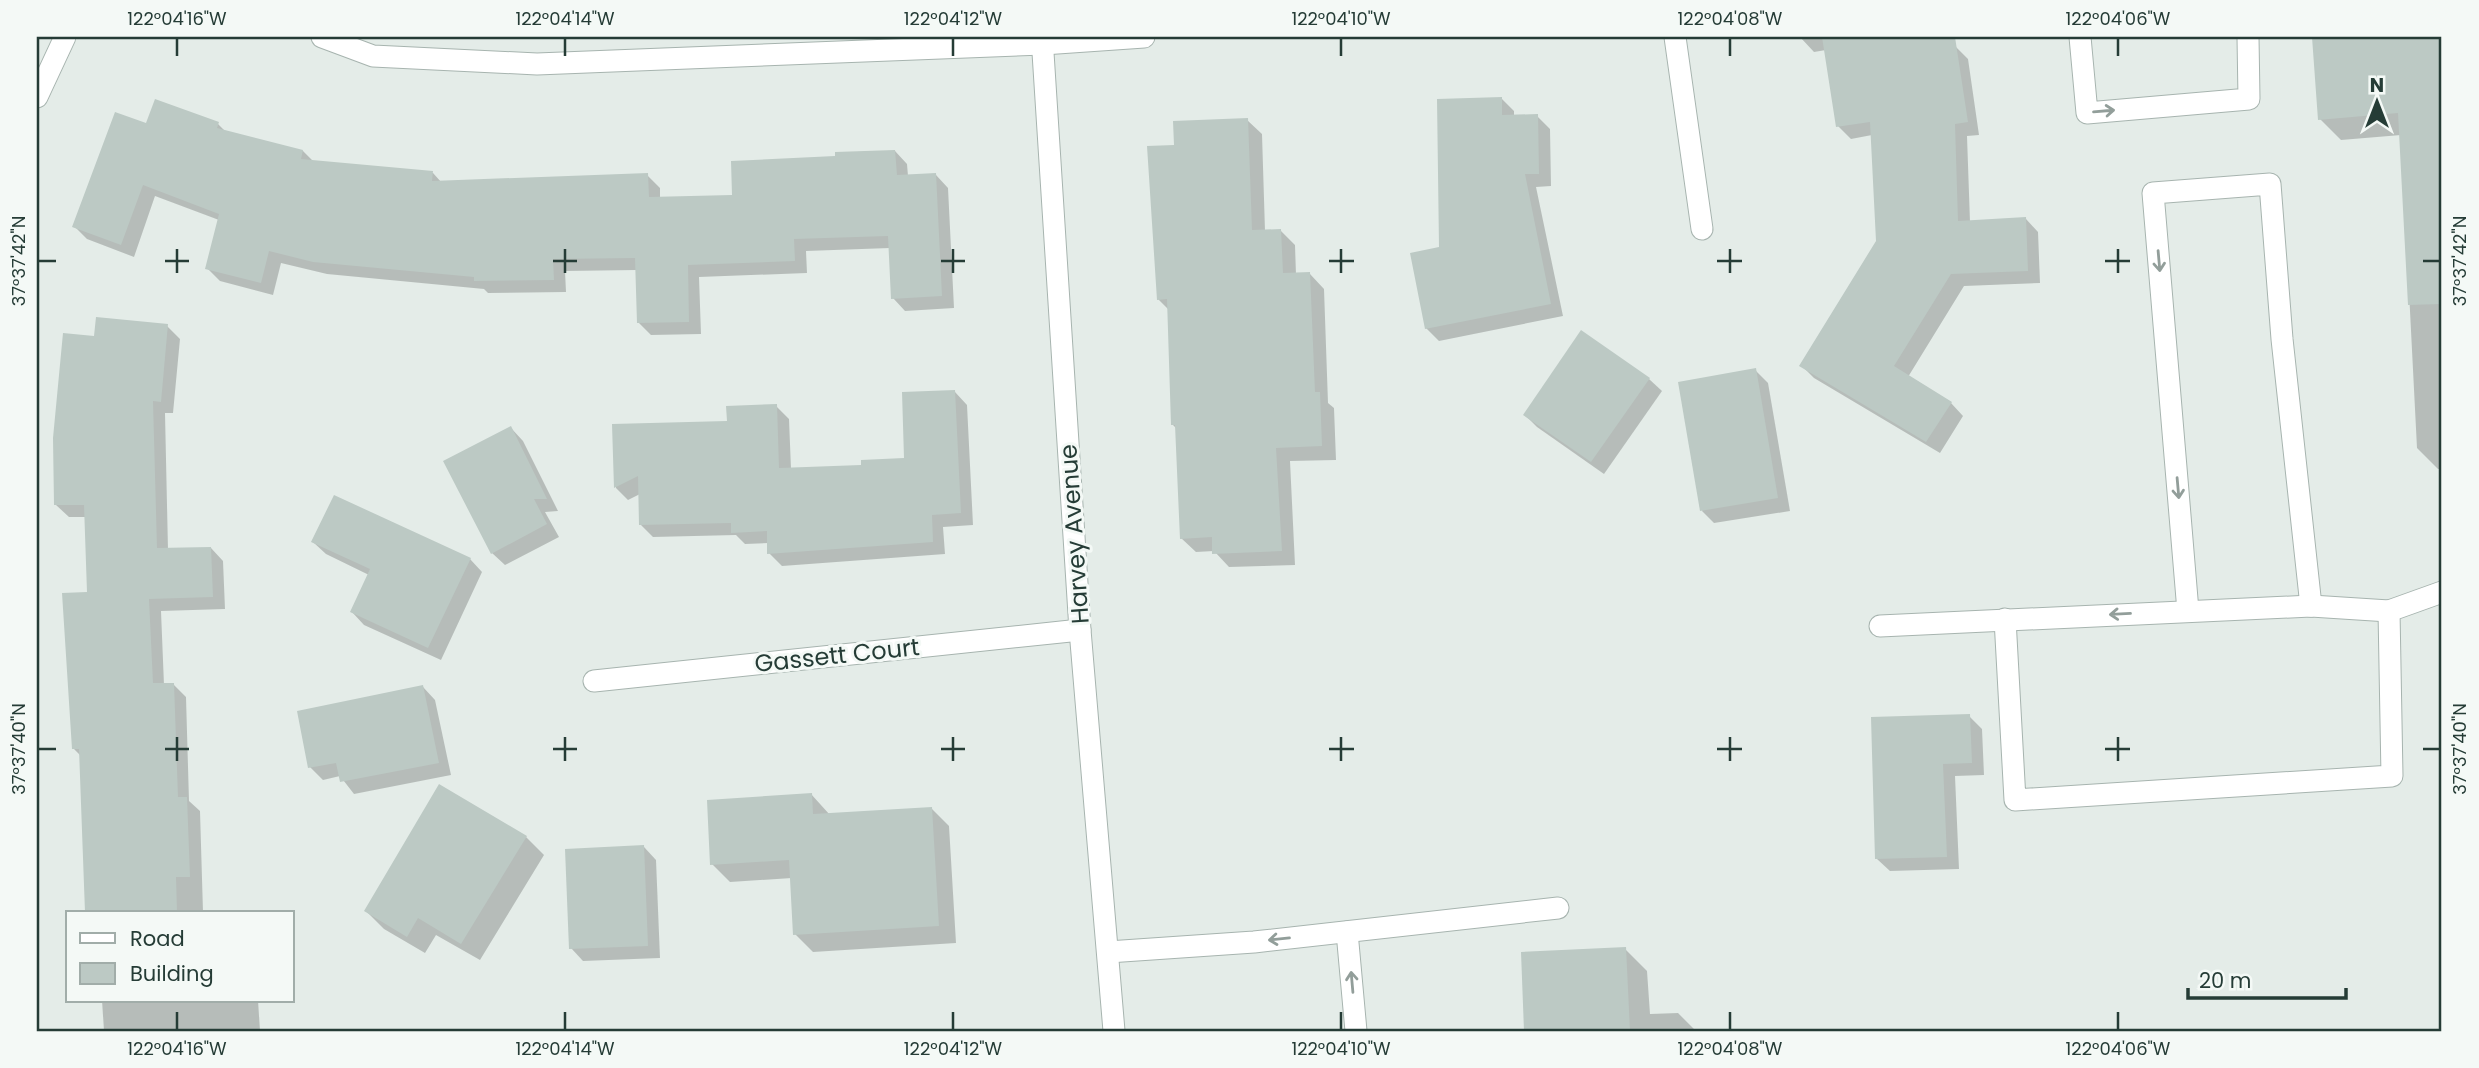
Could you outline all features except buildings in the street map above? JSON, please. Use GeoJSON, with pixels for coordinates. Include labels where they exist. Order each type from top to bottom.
{"type":"FeatureCollection","features":[{"type":"Feature","properties":{"kind":"street"},"geometry":{"type":"LineString","coordinates":[[37,97],[65,37]]}},
{"type":"Feature","properties":{"kind":"street"},"geometry":{"type":"LineString","coordinates":[[322,37],[373,55],[537,64],[1144,37]]}},
{"type":"Feature","properties":{"kind":"street"},"geometry":{"type":"LineString","coordinates":[[1675,37],[1702,229]]}},
{"type":"Feature","properties":{"kind":"street"},"geometry":{"type":"LineString","coordinates":[[2080,37],[2087,113],[2249,99],[2248,37]]}},
{"type":"Feature","properties":{"kind":"street","name":"Harvey Avenue"},"geometry":{"type":"LineString","coordinates":[[1042,40],[1080,630],[1114,1031]]}},
{"type":"Feature","properties":{"kind":"street"},"geometry":{"type":"LineString","coordinates":[[2188,611],[2153,193],[2270,184],[2282,339],[2311,606]]}},
{"type":"Feature","properties":{"kind":"street"},"geometry":{"type":"LineString","coordinates":[[1880,626],[2311,606],[2389,611],[2442,592]]}},
{"type":"Feature","properties":{"kind":"street"},"geometry":{"type":"LineString","coordinates":[[2005,620],[2015,800],[2392,776],[2389,611]]}},
{"type":"Feature","properties":{"kind":"street","name":"Gassett Court"},"geometry":{"type":"LineString","coordinates":[[594,681],[1080,630]]}},
{"type":"Feature","properties":{"kind":"street"},"geometry":{"type":"LineString","coordinates":[[1108,951],[1347,932],[1558,908]]}},
{"type":"Feature","properties":{"kind":"street"},"geometry":{"type":"LineString","coordinates":[[1347,932],[1356,1031]]}}]}
